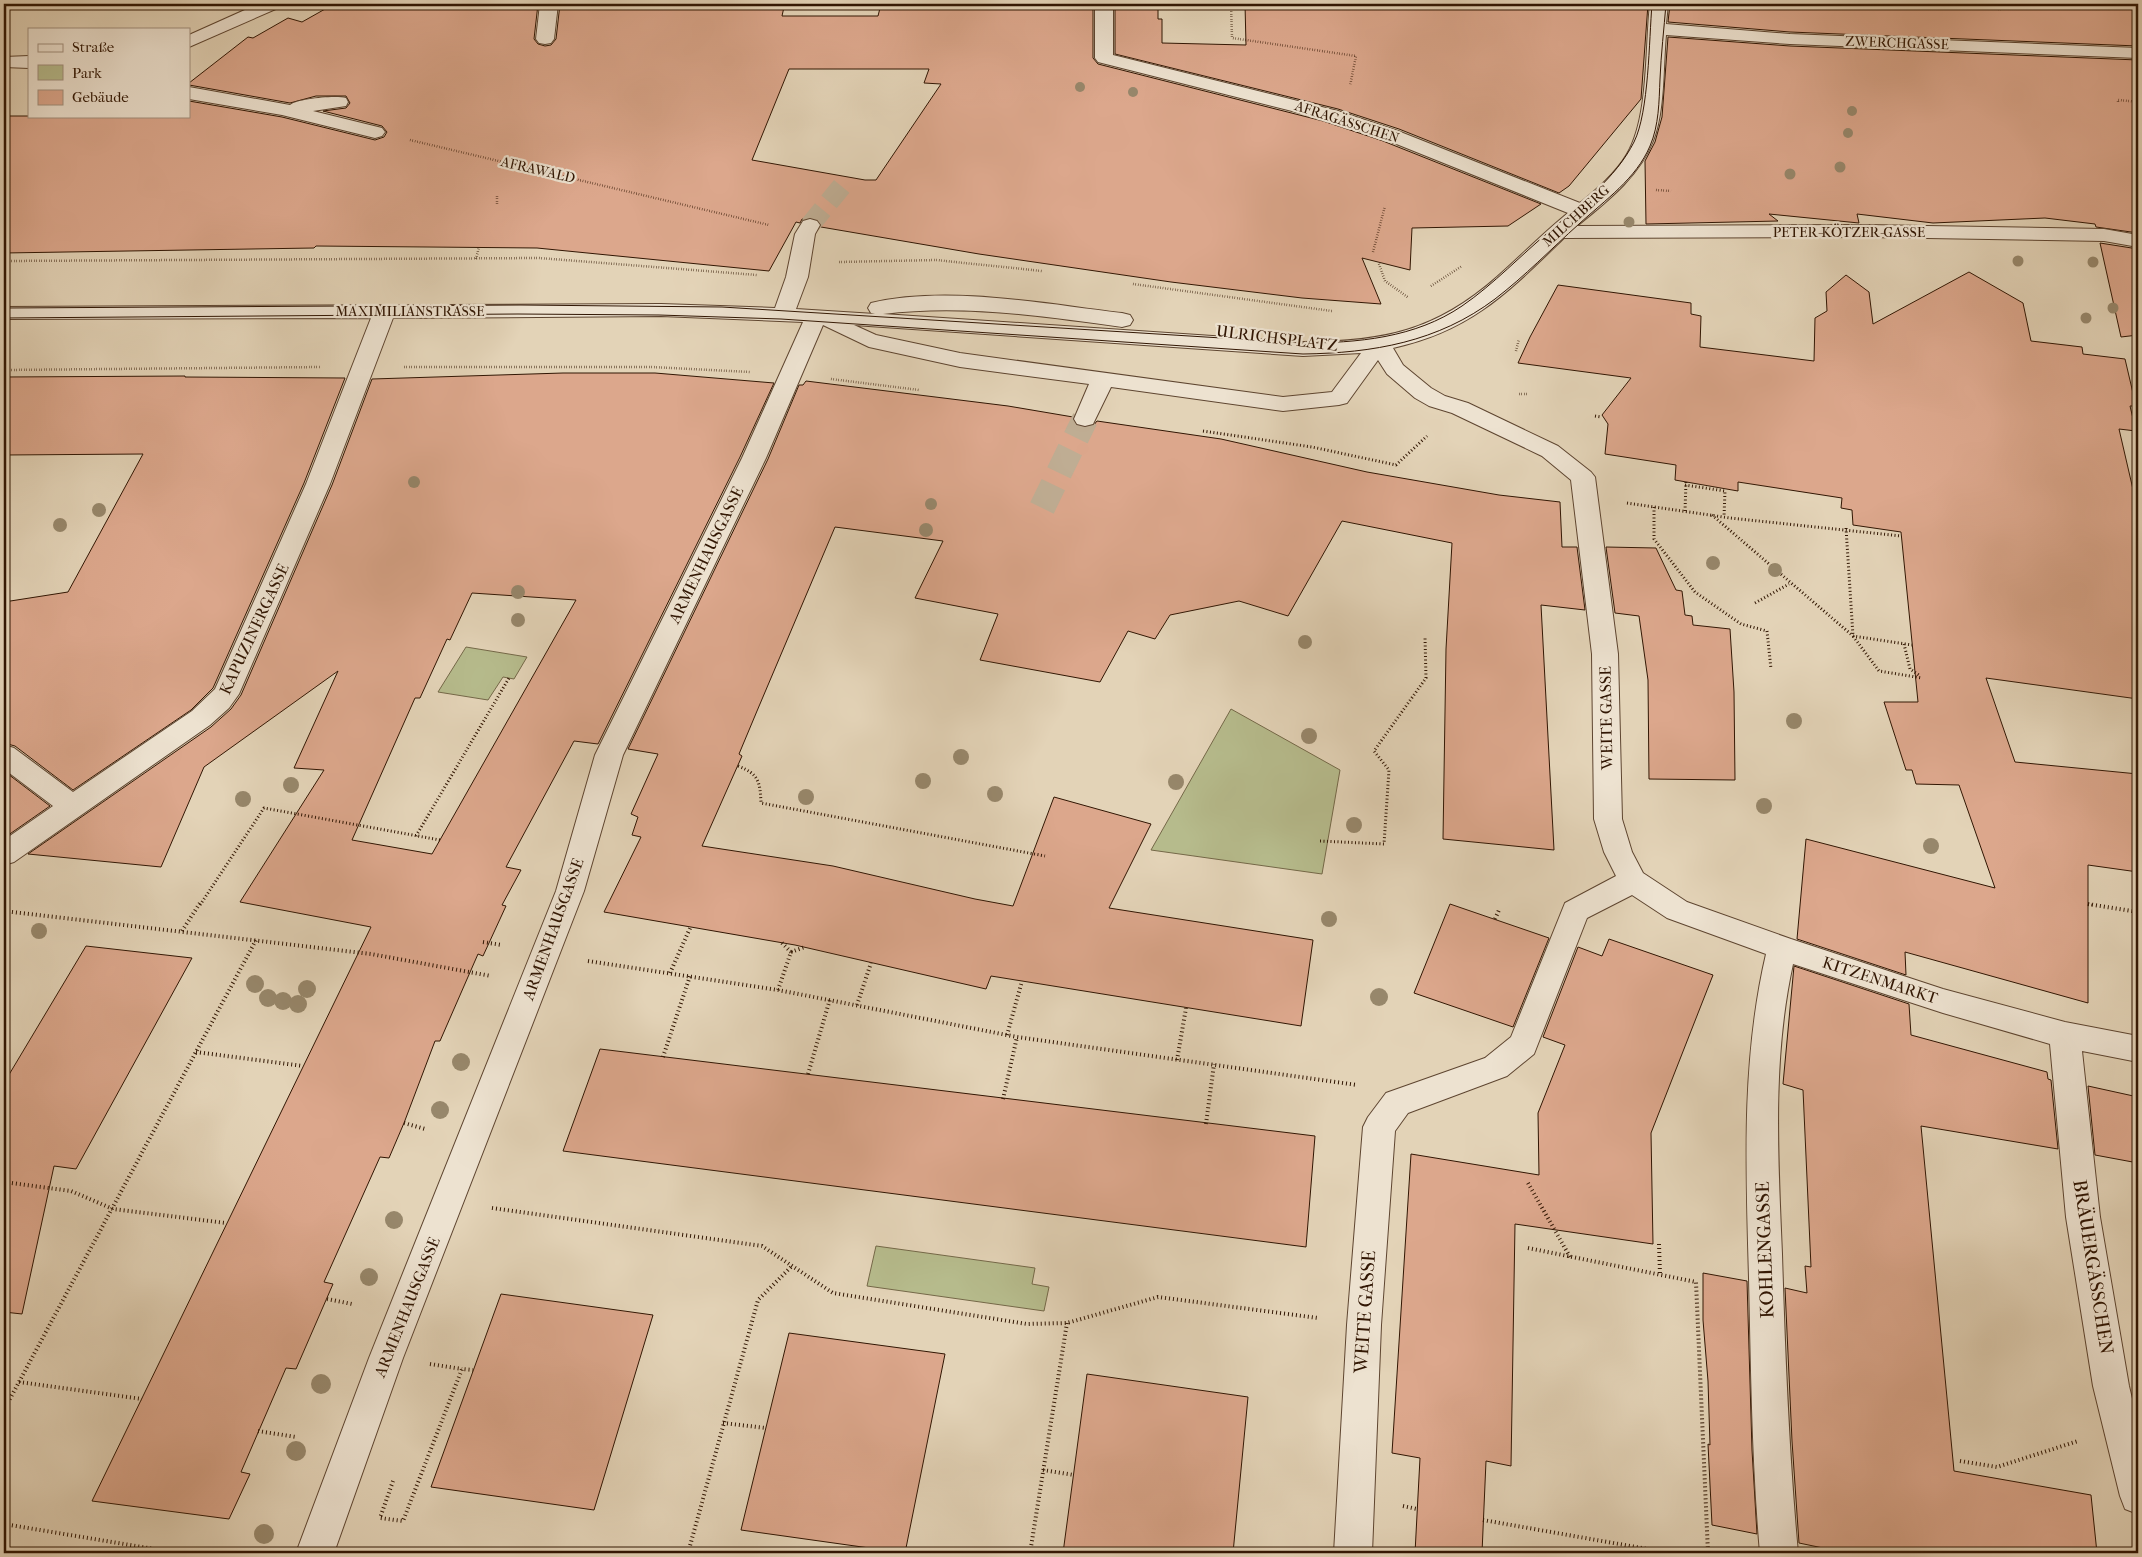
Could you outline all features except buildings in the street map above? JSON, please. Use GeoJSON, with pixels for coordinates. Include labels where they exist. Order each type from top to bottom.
{"type":"FeatureCollection","features":[{"type":"Feature","properties":{"kind":"street"},"geometry":{"type":"LineString","coordinates":[[190,42],[272,4]]}},
{"type":"Feature","properties":{"kind":"street"},"geometry":{"type":"LineString","coordinates":[[545,39],[550,4]]}},
{"type":"Feature","properties":{"kind":"street","name":"AFRAGÄSSCHEN"},"geometry":{"type":"LineString","coordinates":[[1104,4],[1104,58],[1331,115],[1391,135],[1582,211]]}},
{"type":"Feature","properties":{"kind":"street","name":"MILCHBERG"},"geometry":{"type":"LineString","coordinates":[[816,316],[1330,350],[1379,344],[1422,333],[1460,316],[1493,290],[1582,211],[1621,174],[1637,154],[1650,117],[1659,4]]}},
{"type":"Feature","properties":{"kind":"street","name":"ZWERCHGASSE"},"geometry":{"type":"LineString","coordinates":[[1657,29],[1790,39],[2138,53]]}},
{"type":"Feature","properties":{"kind":"street"},"geometry":{"type":"LineString","coordinates":[[4,62],[28,62]]}},
{"type":"Feature","properties":{"kind":"street"},"geometry":{"type":"LineString","coordinates":[[190,93],[282,110],[375,132]]}},
{"type":"Feature","properties":{"kind":"street"},"geometry":{"type":"LineString","coordinates":[[282,110],[339,102]]}},
{"type":"Feature","properties":{"kind":"street"},"geometry":{"type":"LineString","coordinates":[[783,314],[797,277],[808,230]]}},
{"type":"Feature","properties":{"kind":"street","name":"PETER-KÖTZER-GASSE"},"geometry":{"type":"LineString","coordinates":[[1559,232],[2104,234],[2138,241]]}},
{"type":"Feature","properties":{"kind":"street","name":"MAXIMILIANSTRASSE"},"geometry":{"type":"LineString","coordinates":[[4,313],[608,310],[816,316]]}},
{"type":"Feature","properties":{"kind":"street","name":"KAPUZINERGASSE"},"geometry":{"type":"LineString","coordinates":[[4,854],[201,718],[226,694],[296,536],[385,311]]}},
{"type":"Feature","properties":{"kind":"street"},"geometry":{"type":"LineString","coordinates":[[816,316],[869,340],[960,360],[1283,404],[1339,398],[1379,344]]}},
{"type":"Feature","properties":{"kind":"street","name":"ARMENHAUSGASSE"},"geometry":{"type":"LineString","coordinates":[[315,1553],[386,1358],[570,891],[609,755],[754,458],[816,316]]}},
{"type":"Feature","properties":{"kind":"street","name":"WEITE GASSE"},"geometry":{"type":"LineString","coordinates":[[1353,1553],[1364,1325],[1379,1127],[1397,1103],[1496,1068],[1523,1045],[1575,911],[1633,881],[1618,852],[1608,819],[1605,654],[1583,477],[1550,451],[1460,408],[1437,401],[1424,393],[1395,369],[1379,344]]}},
{"type":"Feature","properties":{"kind":"street"},"geometry":{"type":"LineString","coordinates":[[1085,419],[1103,379]]}},
{"type":"Feature","properties":{"kind":"street"},"geometry":{"type":"LineString","coordinates":[[4,755],[72,806]]}},
{"type":"Feature","properties":{"kind":"street","name":"KITZENMARKT"},"geometry":{"type":"LineString","coordinates":[[1633,881],[1676,910],[1782,948],[1943,1001],[2065,1035],[2138,1049]]}},
{"type":"Feature","properties":{"kind":"street","name":"KOHLENGASSE"},"geometry":{"type":"LineString","coordinates":[[1779,1553],[1771,1466],[1762,1137],[1766,1045],[1774,976],[1782,948]]}},
{"type":"Feature","properties":{"kind":"street","name":"BRÄUERGÄSSCHEN"},"geometry":{"type":"LineString","coordinates":[[2065,1035],[2082,1217],[2111,1386],[2138,1496]]}},
{"type":"Feature","properties":{"kind":"path"},"geometry":{"type":"LineString","coordinates":[[1231,4],[1232,38],[1356,56],[1350,87]]}},
{"type":"Feature","properties":{"kind":"path"},"geometry":{"type":"LineString","coordinates":[[1963,8],[2000,9]]}},
{"type":"Feature","properties":{"kind":"path"},"geometry":{"type":"LineString","coordinates":[[2118,102],[2118,100],[2138,102]]}},
{"type":"Feature","properties":{"kind":"path","name":"AFRAWALD"},"geometry":{"type":"LineString","coordinates":[[375,132],[808,230]]}},
{"type":"Feature","properties":{"kind":"path"},"geometry":{"type":"LineString","coordinates":[[497,196],[497,206]]}},
{"type":"Feature","properties":{"kind":"path"},"geometry":{"type":"LineString","coordinates":[[1373,252],[1385,206]]}},
{"type":"Feature","properties":{"kind":"path"},"geometry":{"type":"LineString","coordinates":[[476,259],[479,247]]}},
{"type":"Feature","properties":{"kind":"path"},"geometry":{"type":"LineString","coordinates":[[4,261],[539,258],[749,275],[797,277],[820,262],[936,260],[1042,271]]}},
{"type":"Feature","properties":{"kind":"path"},"geometry":{"type":"LineString","coordinates":[[1379,264],[1386,281],[1411,300],[1404,303]]}},
{"type":"Feature","properties":{"kind":"path"},"geometry":{"type":"LineString","coordinates":[[1426,289],[1464,264]]}},
{"type":"Feature","properties":{"kind":"path"},"geometry":{"type":"LineString","coordinates":[[1129,283],[1338,311]]}},
{"type":"Feature","properties":{"kind":"path"},"geometry":{"type":"LineString","coordinates":[[1516,351],[1519,339]]}},
{"type":"Feature","properties":{"kind":"path"},"geometry":{"type":"LineString","coordinates":[[4,370],[25,370]]}},
{"type":"Feature","properties":{"kind":"path"},"geometry":{"type":"LineString","coordinates":[[1595,416],[1601,417]]}},
{"type":"Feature","properties":{"kind":"path"},"geometry":{"type":"LineString","coordinates":[[1684,511],[1686,483],[1726,491],[1724,517]]}},
{"type":"Feature","properties":{"kind":"path"},"geometry":{"type":"LineString","coordinates":[[1619,502],[1724,517],[1846,528],[1901,536]]}},
{"type":"Feature","properties":{"kind":"path"},"geometry":{"type":"LineString","coordinates":[[1654,506],[1654,539],[1695,592],[1741,624],[1767,631],[1771,669]]}},
{"type":"Feature","properties":{"kind":"path"},"geometry":{"type":"LineString","coordinates":[[1711,515],[1789,584],[1853,636],[1879,671],[1921,677],[1910,670],[1904,644]]}},
{"type":"Feature","properties":{"kind":"path"},"geometry":{"type":"LineString","coordinates":[[1846,528],[1853,636]]}},
{"type":"Feature","properties":{"kind":"path"},"geometry":{"type":"LineString","coordinates":[[1755,603],[1789,584]]}},
{"type":"Feature","properties":{"kind":"path"},"geometry":{"type":"LineString","coordinates":[[1853,636],[1912,645]]}},
{"type":"Feature","properties":{"kind":"path"},"geometry":{"type":"LineString","coordinates":[[1320,841],[1384,844],[1389,770],[1374,751],[1426,678],[1425,637]]}},
{"type":"Feature","properties":{"kind":"path"},"geometry":{"type":"LineString","coordinates":[[416,836],[509,678]]}},
{"type":"Feature","properties":{"kind":"path"},"geometry":{"type":"LineString","coordinates":[[738,766],[752,771],[760,784],[761,803],[1045,856]]}},
{"type":"Feature","properties":{"kind":"path"},"geometry":{"type":"LineString","coordinates":[[182,932],[264,808],[440,840]]}},
{"type":"Feature","properties":{"kind":"path"},"geometry":{"type":"LineString","coordinates":[[2088,904],[2138,912]]}},
{"type":"Feature","properties":{"kind":"path"},"geometry":{"type":"LineString","coordinates":[[1495,919],[1499,910]]}},
{"type":"Feature","properties":{"kind":"path"},"geometry":{"type":"LineString","coordinates":[[4,911],[371,954],[535,983]]}},
{"type":"Feature","properties":{"kind":"path"},"geometry":{"type":"LineString","coordinates":[[670,973],[690,926]]}},
{"type":"Feature","properties":{"kind":"path"},"geometry":{"type":"LineString","coordinates":[[4,1410],[256,940]]}},
{"type":"Feature","properties":{"kind":"path"},"geometry":{"type":"LineString","coordinates":[[483,942],[502,945]]}},
{"type":"Feature","properties":{"kind":"path"},"geometry":{"type":"LineString","coordinates":[[781,942],[791,952]]}},
{"type":"Feature","properties":{"kind":"path"},"geometry":{"type":"LineString","coordinates":[[791,952],[805,947]]}},
{"type":"Feature","properties":{"kind":"path"},"geometry":{"type":"LineString","coordinates":[[778,990],[791,952]]}},
{"type":"Feature","properties":{"kind":"path"},"geometry":{"type":"LineString","coordinates":[[582,961],[690,976],[830,999],[1018,1037],[1422,1094]]}},
{"type":"Feature","properties":{"kind":"path"},"geometry":{"type":"LineString","coordinates":[[857,1004],[871,963]]}},
{"type":"Feature","properties":{"kind":"path"},"geometry":{"type":"LineString","coordinates":[[663,1056],[690,976]]}},
{"type":"Feature","properties":{"kind":"path"},"geometry":{"type":"LineString","coordinates":[[1007,1035],[1022,982]]}},
{"type":"Feature","properties":{"kind":"path"},"geometry":{"type":"LineString","coordinates":[[808,1074],[830,999]]}},
{"type":"Feature","properties":{"kind":"path"},"geometry":{"type":"LineString","coordinates":[[1177,1060],[1186,1008]]}},
{"type":"Feature","properties":{"kind":"path"},"geometry":{"type":"LineString","coordinates":[[1003,1099],[1018,1037]]}},
{"type":"Feature","properties":{"kind":"path"},"geometry":{"type":"LineString","coordinates":[[196,1052],[303,1066]]}},
{"type":"Feature","properties":{"kind":"path"},"geometry":{"type":"LineString","coordinates":[[1206,1124],[1214,1064]]}},
{"type":"Feature","properties":{"kind":"path"},"geometry":{"type":"LineString","coordinates":[[404,1123],[426,1129]]}},
{"type":"Feature","properties":{"kind":"path"},"geometry":{"type":"LineString","coordinates":[[4,1182],[71,1191],[113,1209],[226,1223]]}},
{"type":"Feature","properties":{"kind":"path"},"geometry":{"type":"LineString","coordinates":[[1528,1183],[1570,1257]]}},
{"type":"Feature","properties":{"kind":"path"},"geometry":{"type":"LineString","coordinates":[[486,1207],[762,1246],[833,1293],[1027,1324],[1067,1323],[1158,1297],[1364,1325]]}},
{"type":"Feature","properties":{"kind":"path"},"geometry":{"type":"LineString","coordinates":[[1659,1244],[1660,1274]]}},
{"type":"Feature","properties":{"kind":"path"},"geometry":{"type":"LineString","coordinates":[[1528,1248],[1696,1282],[1708,1553]]}},
{"type":"Feature","properties":{"kind":"path"},"geometry":{"type":"LineString","coordinates":[[688,1553],[758,1300],[792,1266]]}},
{"type":"Feature","properties":{"kind":"path"},"geometry":{"type":"LineString","coordinates":[[327,1298],[352,1304]]}},
{"type":"Feature","properties":{"kind":"path"},"geometry":{"type":"LineString","coordinates":[[1030,1553],[1067,1323]]}},
{"type":"Feature","properties":{"kind":"path"},"geometry":{"type":"LineString","coordinates":[[429,1373],[432,1364],[473,1370]]}},
{"type":"Feature","properties":{"kind":"path"},"geometry":{"type":"LineString","coordinates":[[396,1472],[380,1518],[402,1521],[462,1369]]}},
{"type":"Feature","properties":{"kind":"path"},"geometry":{"type":"LineString","coordinates":[[19,1382],[142,1399]]}},
{"type":"Feature","properties":{"kind":"path"},"geometry":{"type":"LineString","coordinates":[[724,1423],[766,1428]]}},
{"type":"Feature","properties":{"kind":"path"},"geometry":{"type":"LineString","coordinates":[[1960,1461],[1997,1467],[2121,1427]]}},
{"type":"Feature","properties":{"kind":"path"},"geometry":{"type":"LineString","coordinates":[[258,1431],[296,1437]]}},
{"type":"Feature","properties":{"kind":"path"},"geometry":{"type":"LineString","coordinates":[[1043,1470],[1074,1475]]}},
{"type":"Feature","properties":{"kind":"path"},"geometry":{"type":"LineString","coordinates":[[1483,1520],[1670,1553]]}},
{"type":"Feature","properties":{"kind":"path"},"geometry":{"type":"LineString","coordinates":[[4,1524],[178,1553]]}},
{"type":"Feature","properties":{"kind":"green space"},"geometry":{"type":"Polygon","coordinates":[[[466,647],[527,657],[514,679],[503,677],[488,700],[438,692],[466,647]]]}},
{"type":"Feature","properties":{"kind":"green space"},"geometry":{"type":"Polygon","coordinates":[[[1231,709],[1340,770],[1322,874],[1151,850],[1231,709]]]}},
{"type":"Feature","properties":{"kind":"green space"},"geometry":{"type":"Polygon","coordinates":[[[876,1246],[1035,1268],[1032,1284],[1049,1287],[1044,1311],[867,1286],[876,1246]]]}},
{"type":"Feature","properties":{"kind":"tunnel"},"geometry":{"type":"LineString","coordinates":[[810,225],[842,186]]}},
{"type":"Feature","properties":{"kind":"tunnel"},"geometry":{"type":"LineString","coordinates":[[1042,508],[1085,419]]}},
{"type":"Feature","properties":{"kind":"tram line"},"geometry":{"type":"LineString","coordinates":[[4,308],[521,305],[722,307],[1302,343],[1364,340],[1405,332],[1444,317],[1462,306],[1496,279],[1585,201],[1618,167],[1634,142],[1643,113],[1648,75],[1652,4]]}},
{"type":"Feature","properties":{"kind":"tram line"},"geometry":{"type":"LineString","coordinates":[[4,318],[518,314],[659,315],[781,319],[1303,354],[1355,351],[1379,347],[1404,342],[1451,326],[1495,299],[1609,197],[1637,169],[1650,146],[1657,122],[1666,4]]}}]}
